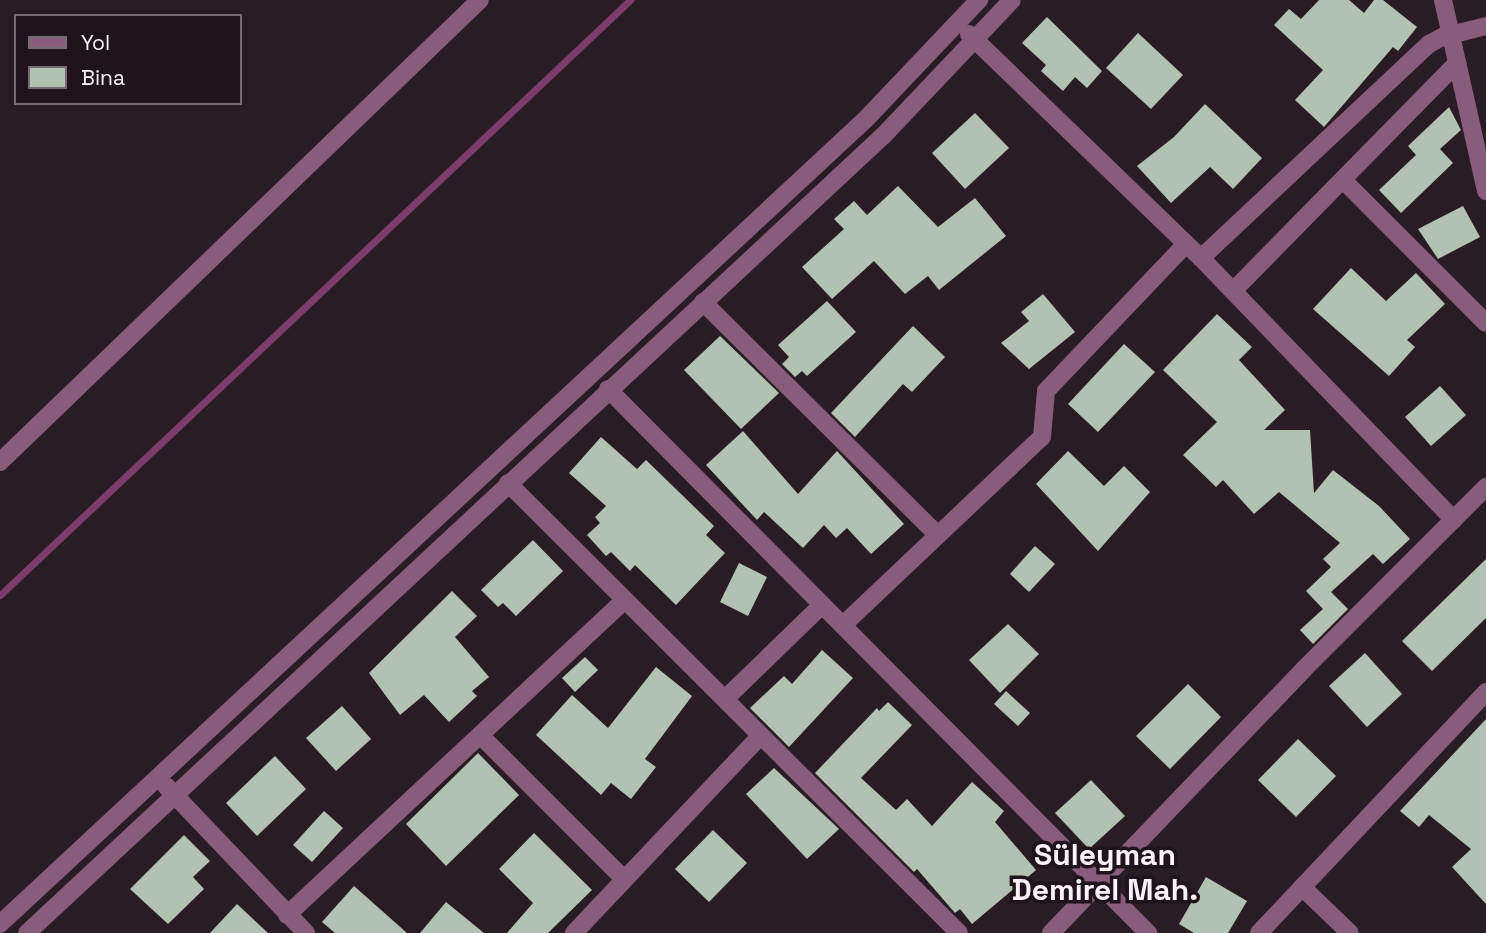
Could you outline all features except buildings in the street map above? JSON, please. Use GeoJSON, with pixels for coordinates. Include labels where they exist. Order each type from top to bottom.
{"type":"FeatureCollection","features":[{"type":"Feature","properties":{"kind":"street"},"geometry":{"type":"LineString","coordinates":[[0,462],[480,0]]}},
{"type":"Feature","properties":{"kind":"street"},"geometry":{"type":"LineString","coordinates":[[0,924],[156,776],[865,120],[979,0]]}},
{"type":"Feature","properties":{"kind":"street"},"geometry":{"type":"LineString","coordinates":[[27,933],[173,793],[883,136],[977,41],[1012,0]]}},
{"type":"Feature","properties":{"kind":"street"},"geometry":{"type":"LineString","coordinates":[[1443,0],[1486,191]]}},
{"type":"Feature","properties":{"kind":"street"},"geometry":{"type":"LineString","coordinates":[[958,25],[1201,258],[1454,520]]}},
{"type":"Feature","properties":{"kind":"street"},"geometry":{"type":"LineString","coordinates":[[1201,258],[1414,57],[1450,34],[1486,26]]}},
{"type":"Feature","properties":{"kind":"street"},"geometry":{"type":"LineString","coordinates":[[1233,291],[1457,64]]}},
{"type":"Feature","properties":{"kind":"street"},"geometry":{"type":"LineString","coordinates":[[1343,180],[1486,323]]}},
{"type":"Feature","properties":{"kind":"street"},"geometry":{"type":"LineString","coordinates":[[843,625],[1042,437],[1045,391],[1186,244]]}},
{"type":"Feature","properties":{"kind":"street"},"geometry":{"type":"LineString","coordinates":[[703,302],[938,535]]}},
{"type":"Feature","properties":{"kind":"street"},"geometry":{"type":"LineString","coordinates":[[608,389],[1148,933]]}},
{"type":"Feature","properties":{"kind":"street"},"geometry":{"type":"LineString","coordinates":[[508,483],[959,933]]}},
{"type":"Feature","properties":{"kind":"street"},"geometry":{"type":"LineString","coordinates":[[1051,933],[1486,487]]}},
{"type":"Feature","properties":{"kind":"street"},"geometry":{"type":"LineString","coordinates":[[287,915],[625,600]]}},
{"type":"Feature","properties":{"kind":"street"},"geometry":{"type":"LineString","coordinates":[[724,699],[822,606]]}},
{"type":"Feature","properties":{"kind":"street"},"geometry":{"type":"LineString","coordinates":[[1259,933],[1486,692]]}},
{"type":"Feature","properties":{"kind":"street"},"geometry":{"type":"LineString","coordinates":[[480,735],[624,879]]}},
{"type":"Feature","properties":{"kind":"street"},"geometry":{"type":"LineString","coordinates":[[574,933],[761,735]]}},
{"type":"Feature","properties":{"kind":"street"},"geometry":{"type":"LineString","coordinates":[[156,776],[306,933]]}},
{"type":"Feature","properties":{"kind":"street"},"geometry":{"type":"LineString","coordinates":[[1302,887],[1350,933]]}},
{"type":"Feature","properties":{"kind":"waterway"},"geometry":{"type":"LineString","coordinates":[[0,595],[630,0]]}},
{"type":"Feature","properties":{"kind":"district","name":"Süleyman Demirel Mah."},"geometry":{"type":"Point","coordinates":[1105,872]}}]}
